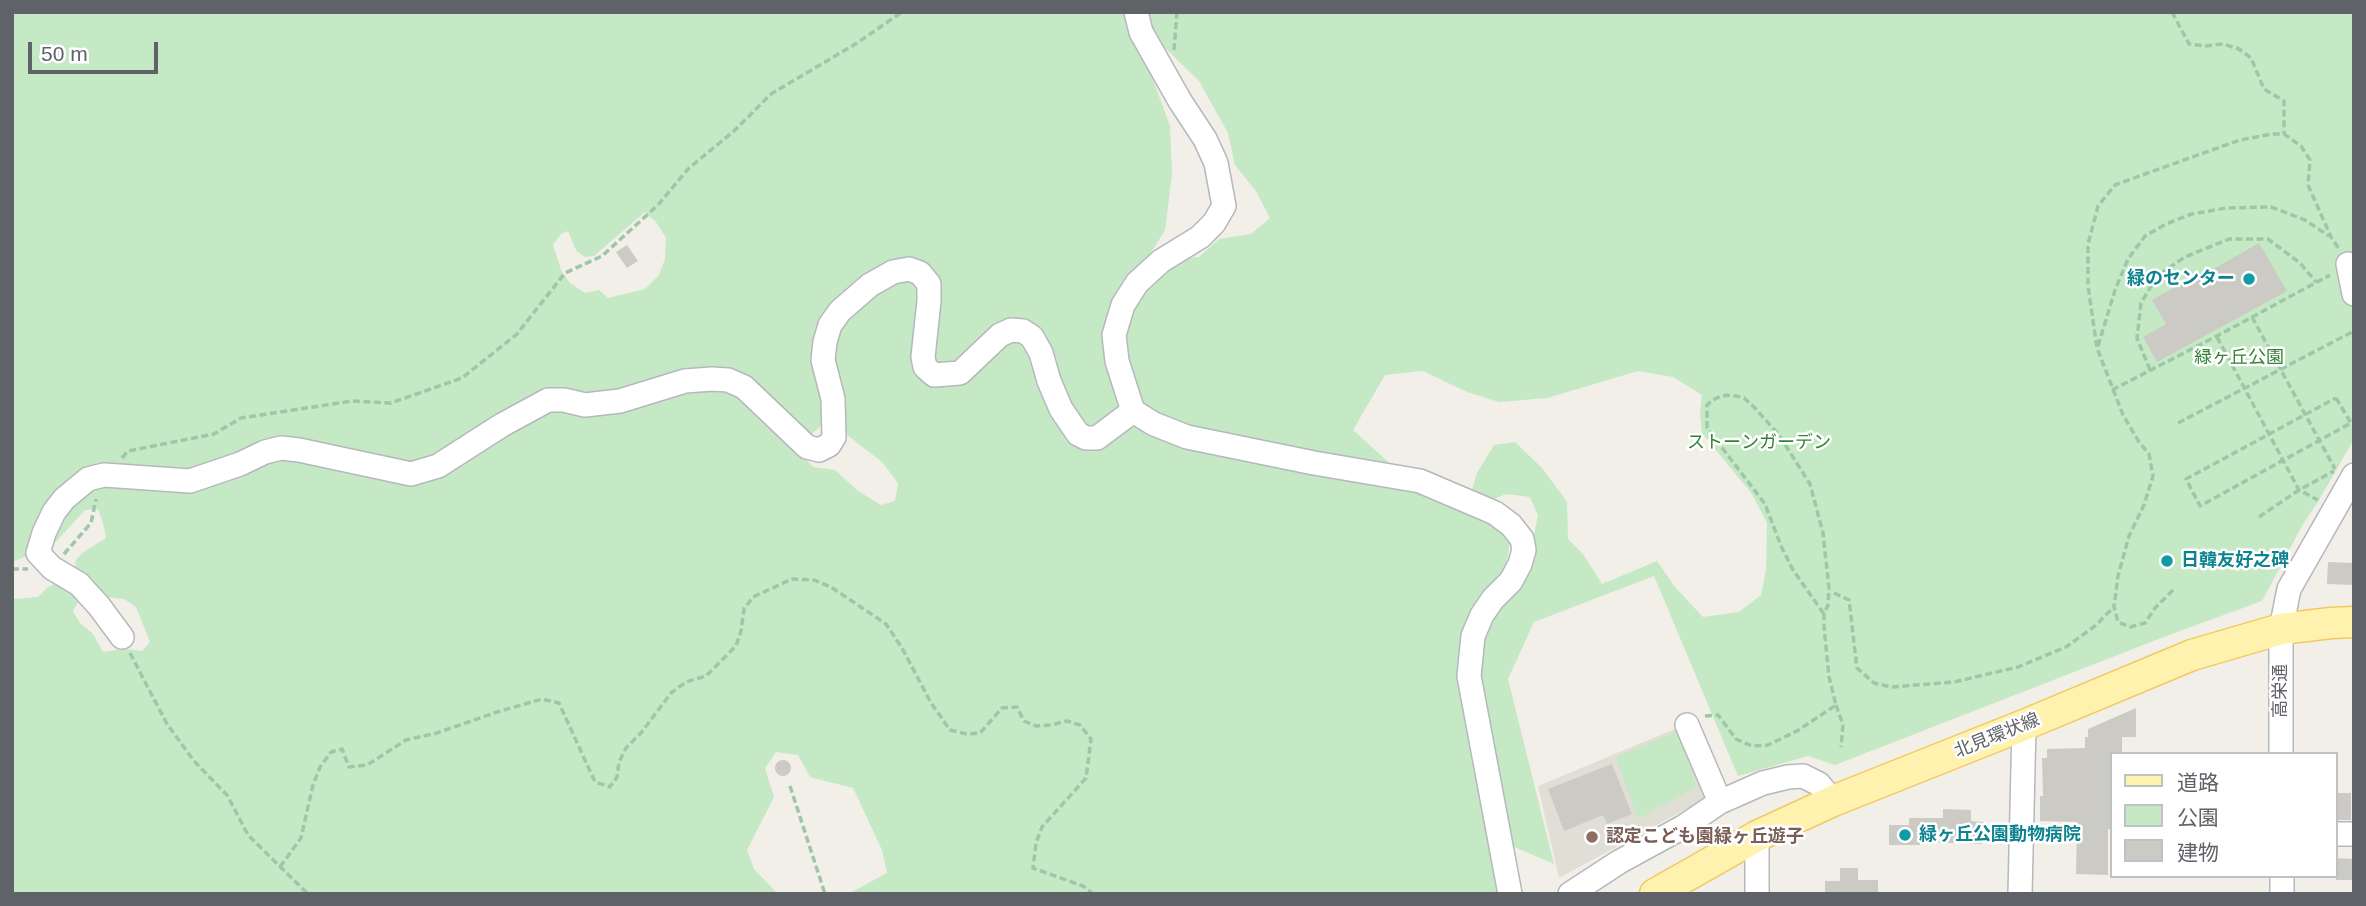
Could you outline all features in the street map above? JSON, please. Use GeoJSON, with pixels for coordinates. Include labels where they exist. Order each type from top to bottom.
{"type":"FeatureCollection","features":[{"type":"Feature","properties":{"kind":"main road","name":"北見環状線"},"geometry":{"type":"LineString","coordinates":[[1655,894],[1757,836],[1833,801],[2192,655],[2281,629],[2331,622],[2354,622]]}},
{"type":"Feature","properties":{"kind":"street"},"geometry":{"type":"LineString","coordinates":[[1136,12],[1141,32],[1180,101],[1205,138],[1216,163],[1224,206],[1214,223],[1200,237],[1160,261],[1137,283],[1123,305],[1114,335],[1117,361],[1133,411],[1154,424],[1187,437],[1420,481],[1494,513],[1511,525],[1522,539],[1524,551],[1520,564],[1511,581],[1493,598],[1473,636],[1469,676],[1510,894]]}},
{"type":"Feature","properties":{"kind":"street"},"geometry":{"type":"LineString","coordinates":[[2348,264],[2354,294]]}},
{"type":"Feature","properties":{"kind":"street"},"geometry":{"type":"LineString","coordinates":[[122,638],[79,584],[52,568],[38,554],[54,512],[76,487],[88,479],[104,475],[190,481],[281,448],[411,474],[438,466],[502,425],[548,400],[564,400],[585,405],[620,401],[685,381],[712,379],[728,380],[744,387],[807,447],[819,450],[829,445],[834,437],[833,399],[823,360],[830,325],[840,311],[870,285],[892,272],[909,269],[920,273],[929,284],[923,357],[925,368],[934,376],[960,373],[1000,335],[1011,330],[1023,331],[1032,337],[1061,409],[1078,434],[1097,439],[1133,411]]}},
{"type":"Feature","properties":{"kind":"street","name":"高栄通"},"geometry":{"type":"LineString","coordinates":[[2281,752],[2281,629],[2289,589],[2334,512],[2346,476]]}},
{"type":"Feature","properties":{"kind":"street"},"geometry":{"type":"LineString","coordinates":[[1687,725],[1720,802]]}},
{"type":"Feature","properties":{"kind":"street"},"geometry":{"type":"LineString","coordinates":[[2020,894],[2024,725]]}},
{"type":"Feature","properties":{"kind":"street"},"geometry":{"type":"LineString","coordinates":[[1570,894],[1720,802],[1763,783],[1804,776],[1819,784],[1833,801]]}},
{"type":"Feature","properties":{"kind":"street"},"geometry":{"type":"LineString","coordinates":[[1757,836],[1757,894]]}},
{"type":"Feature","properties":{"kind":"path"},"geometry":{"type":"LineString","coordinates":[[52,568],[91,523],[96,496],[104,475],[128,452],[214,434],[241,418],[352,401],[391,403],[462,378],[517,334],[565,273],[602,257],[658,205],[688,169],[734,131],[771,94],[857,43],[902,12]]}},
{"type":"Feature","properties":{"kind":"path"},"geometry":{"type":"LineString","coordinates":[[1162,69],[1173,57],[1177,12]]}},
{"type":"Feature","properties":{"kind":"path"},"geometry":{"type":"LineString","coordinates":[[2172,12],[2189,44],[2223,44],[2239,49],[2251,58],[2264,89],[2284,101],[2284,134]]}},
{"type":"Feature","properties":{"kind":"path"},"geometry":{"type":"LineString","coordinates":[[2112,390],[2348,264],[2331,237],[2308,186],[2309,160],[2301,146],[2284,134],[2240,140],[2115,185],[2098,206],[2088,244],[2088,285],[2097,348],[2112,390],[2123,415],[2149,454],[2153,476],[2144,505],[2129,536],[2118,576],[2114,607],[2118,622],[2130,627],[2145,623],[2172,590]]}},
{"type":"Feature","properties":{"kind":"path"},"geometry":{"type":"LineString","coordinates":[[2097,348],[2128,259],[2146,236],[2166,224],[2192,214],[2227,208],[2271,207],[2305,220],[2331,237]]}},
{"type":"Feature","properties":{"kind":"path"},"geometry":{"type":"LineString","coordinates":[[2150,370],[2137,338],[2141,303],[2157,276],[2185,257],[2229,239],[2268,239],[2300,263],[2316,282]]}},
{"type":"Feature","properties":{"kind":"path"},"geometry":{"type":"LineString","coordinates":[[2252,317],[2319,441],[2346,476],[2299,490],[2259,517]]}},
{"type":"Feature","properties":{"kind":"path"},"geometry":{"type":"LineString","coordinates":[[2178,423],[2354,331]]}},
{"type":"Feature","properties":{"kind":"path"},"geometry":{"type":"LineString","coordinates":[[2217,336],[2299,490],[2319,500],[2334,512]]}},
{"type":"Feature","properties":{"kind":"path"},"geometry":{"type":"LineString","coordinates":[[1824,614],[1793,570],[1765,504],[1707,428],[1707,405],[1721,396],[1744,398],[1754,407],[1779,435],[1810,484],[1823,533],[1829,587],[1828,605],[1824,614],[1829,677],[1843,725],[1841,747]]}},
{"type":"Feature","properties":{"kind":"path"},"geometry":{"type":"LineString","coordinates":[[2336,398],[2351,423],[2200,506],[2186,479],[2305,414],[2336,398]]}},
{"type":"Feature","properties":{"kind":"path"},"geometry":{"type":"LineString","coordinates":[[280,867],[301,838],[316,776],[331,752],[342,749],[349,766],[367,765],[407,740],[542,699],[559,703],[595,782],[610,786],[617,777],[619,762],[626,748],[641,733],[671,693],[686,682],[706,676],[736,646],[744,609],[753,597],[792,579],[814,580],[831,587],[886,624],[931,703],[950,730],[967,734],[980,733],[1002,708],[1017,707],[1024,721],[1036,726],[1067,721],[1080,725],[1091,739],[1086,778],[1042,827],[1036,843],[1033,868],[1083,886],[1093,894]]}},
{"type":"Feature","properties":{"kind":"path"},"geometry":{"type":"LineString","coordinates":[[1834,593],[1849,600],[1857,668],[1874,683],[1892,687],[1954,682],[2018,667],[2066,647],[2095,626],[2114,607]]}},
{"type":"Feature","properties":{"kind":"path"},"geometry":{"type":"LineString","coordinates":[[122,638],[167,724],[194,761],[227,795],[248,835],[308,894]]}},
{"type":"Feature","properties":{"kind":"path"},"geometry":{"type":"LineString","coordinates":[[1687,725],[1707,715],[1718,715],[1736,739],[1752,746],[1768,745],[1797,731],[1836,705]]}},
{"type":"Feature","properties":{"kind":"path"},"geometry":{"type":"LineString","coordinates":[[790,786],[825,894]]}},
{"type":"Feature","properties":{"kind":"shaded area","name":"認定こども園緑ヶ丘遊子"},"geometry":{"type":"Polygon","coordinates":[[[1682,726],[1710,796],[1559,878],[1538,786],[1682,726]]]}},
{"type":"Feature","properties":{"kind":"green space"},"geometry":{"type":"Polygon","coordinates":[[[12,12],[1128,12],[1170,126],[1172,174],[1165,230],[1147,259],[1199,257],[1219,239],[1251,234],[1270,218],[1256,191],[1235,165],[1228,133],[1199,81],[1161,44],[1151,27],[1147,12],[2354,12],[2354,439],[2303,524],[2262,601],[1835,765],[1808,756],[1738,776],[1654,576],[1534,622],[1508,679],[1554,864],[1496,839],[1497,894],[848,894],[887,873],[882,850],[853,788],[810,777],[798,755],[776,752],[765,768],[774,797],[747,850],[754,869],[778,894],[12,894],[12,599],[38,597],[61,580],[80,599],[73,611],[80,623],[93,634],[103,652],[124,649],[142,651],[150,642],[136,607],[124,599],[97,596],[74,571],[76,560],[82,553],[106,538],[98,509],[85,510],[53,545],[12,562],[12,12]],[[645,212],[594,256],[584,257],[576,250],[568,231],[561,234],[553,245],[562,272],[570,283],[585,293],[599,290],[608,298],[645,289],[659,275],[665,259],[666,238],[656,222],[645,212]],[[1423,371],[1385,375],[1353,430],[1416,487],[1449,484],[1472,490],[1477,473],[1494,445],[1515,442],[1543,469],[1567,502],[1568,539],[1583,554],[1602,584],[1657,561],[1675,587],[1703,617],[1739,612],[1761,595],[1766,570],[1767,523],[1752,494],[1702,433],[1702,395],[1673,377],[1638,371],[1547,398],[1499,402],[1467,392],[1423,371]],[[828,420],[808,437],[800,453],[813,467],[835,470],[858,491],[881,505],[895,501],[898,483],[882,462],[828,420]],[[1506,494],[1486,502],[1510,541],[1506,570],[1529,558],[1538,515],[1530,497],[1506,494]]]}},
{"type":"Feature","properties":{"kind":"green space"},"geometry":{"type":"Polygon","coordinates":[[[1680,730],[1696,787],[1638,819],[1616,757],[1680,730]]]}},
{"type":"Feature","properties":{"kind":"building"},"geometry":{"type":"Polygon","coordinates":[[[2259,243],[2287,291],[2157,362],[2143,337],[2166,324],[2152,300],[2194,276],[2196,279],[2259,243]]]}},
{"type":"Feature","properties":{"kind":"building"},"geometry":{"type":"Polygon","coordinates":[[[627,245],[638,261],[627,268],[616,252],[627,245]]]}},
{"type":"Feature","properties":{"kind":"building"},"geometry":{"type":"Polygon","coordinates":[[[2328,562],[2354,563],[2354,585],[2327,584],[2328,562]]]}},
{"type":"Feature","properties":{"kind":"building"},"geometry":{"type":"Polygon","coordinates":[[[2136,708],[2136,737],[2122,737],[2122,752],[2110,752],[2108,875],[2076,874],[2077,822],[2040,821],[2040,796],[2043,796],[2042,758],[2047,758],[2047,749],[2085,748],[2088,729],[2136,708]]]}},
{"type":"Feature","properties":{"kind":"building"},"geometry":{"type":"Polygon","coordinates":[[[780,760],[786,760],[791,768],[789,774],[780,776],[775,771],[775,765],[780,760]]]}},
{"type":"Feature","properties":{"kind":"building"},"geometry":{"type":"Polygon","coordinates":[[[1612,764],[1632,814],[1607,824],[1603,815],[1564,831],[1548,789],[1612,764]]]}},
{"type":"Feature","properties":{"kind":"building"},"geometry":{"type":"Polygon","coordinates":[[[2338,793],[2351,793],[2351,820],[2338,820],[2338,793]]]}},
{"type":"Feature","properties":{"kind":"building"},"geometry":{"type":"Polygon","coordinates":[[[1943,809],[1971,810],[1971,821],[1983,822],[1982,844],[1920,842],[1920,845],[1889,845],[1889,825],[1909,825],[1909,818],[1943,818],[1943,809]]]}},
{"type":"Feature","properties":{"kind":"building"},"geometry":{"type":"Polygon","coordinates":[[[2338,858],[2354,859],[2354,880],[2336,880],[2338,858]]]}},
{"type":"Feature","properties":{"kind":"building"},"geometry":{"type":"Polygon","coordinates":[[[1840,868],[1858,868],[1858,880],[1878,880],[1878,894],[1825,894],[1825,881],[1840,881],[1840,868]]]}},
{"type":"Feature","properties":{"kind":"place","name":"緑のセンター"},"geometry":{"type":"Point","coordinates":[2249,279]}},
{"type":"Feature","properties":{"kind":"place","name":"日韓友好之碑"},"geometry":{"type":"Point","coordinates":[2167,561]}},
{"type":"Feature","properties":{"kind":"place","name":"緑ヶ丘公園動物病院"},"geometry":{"type":"Point","coordinates":[1905,835]}},
{"type":"Feature","properties":{"kind":"place","name":"認定こども園緑ヶ丘遊子"},"geometry":{"type":"Point","coordinates":[1592,837]}},
{"type":"Feature","properties":{"kind":"park label","name":"緑ヶ丘公園"},"geometry":{"type":"Point","coordinates":[2239,358]}},
{"type":"Feature","properties":{"kind":"park label","name":"ストーンガーデン"},"geometry":{"type":"Point","coordinates":[1759,443]}}]}
